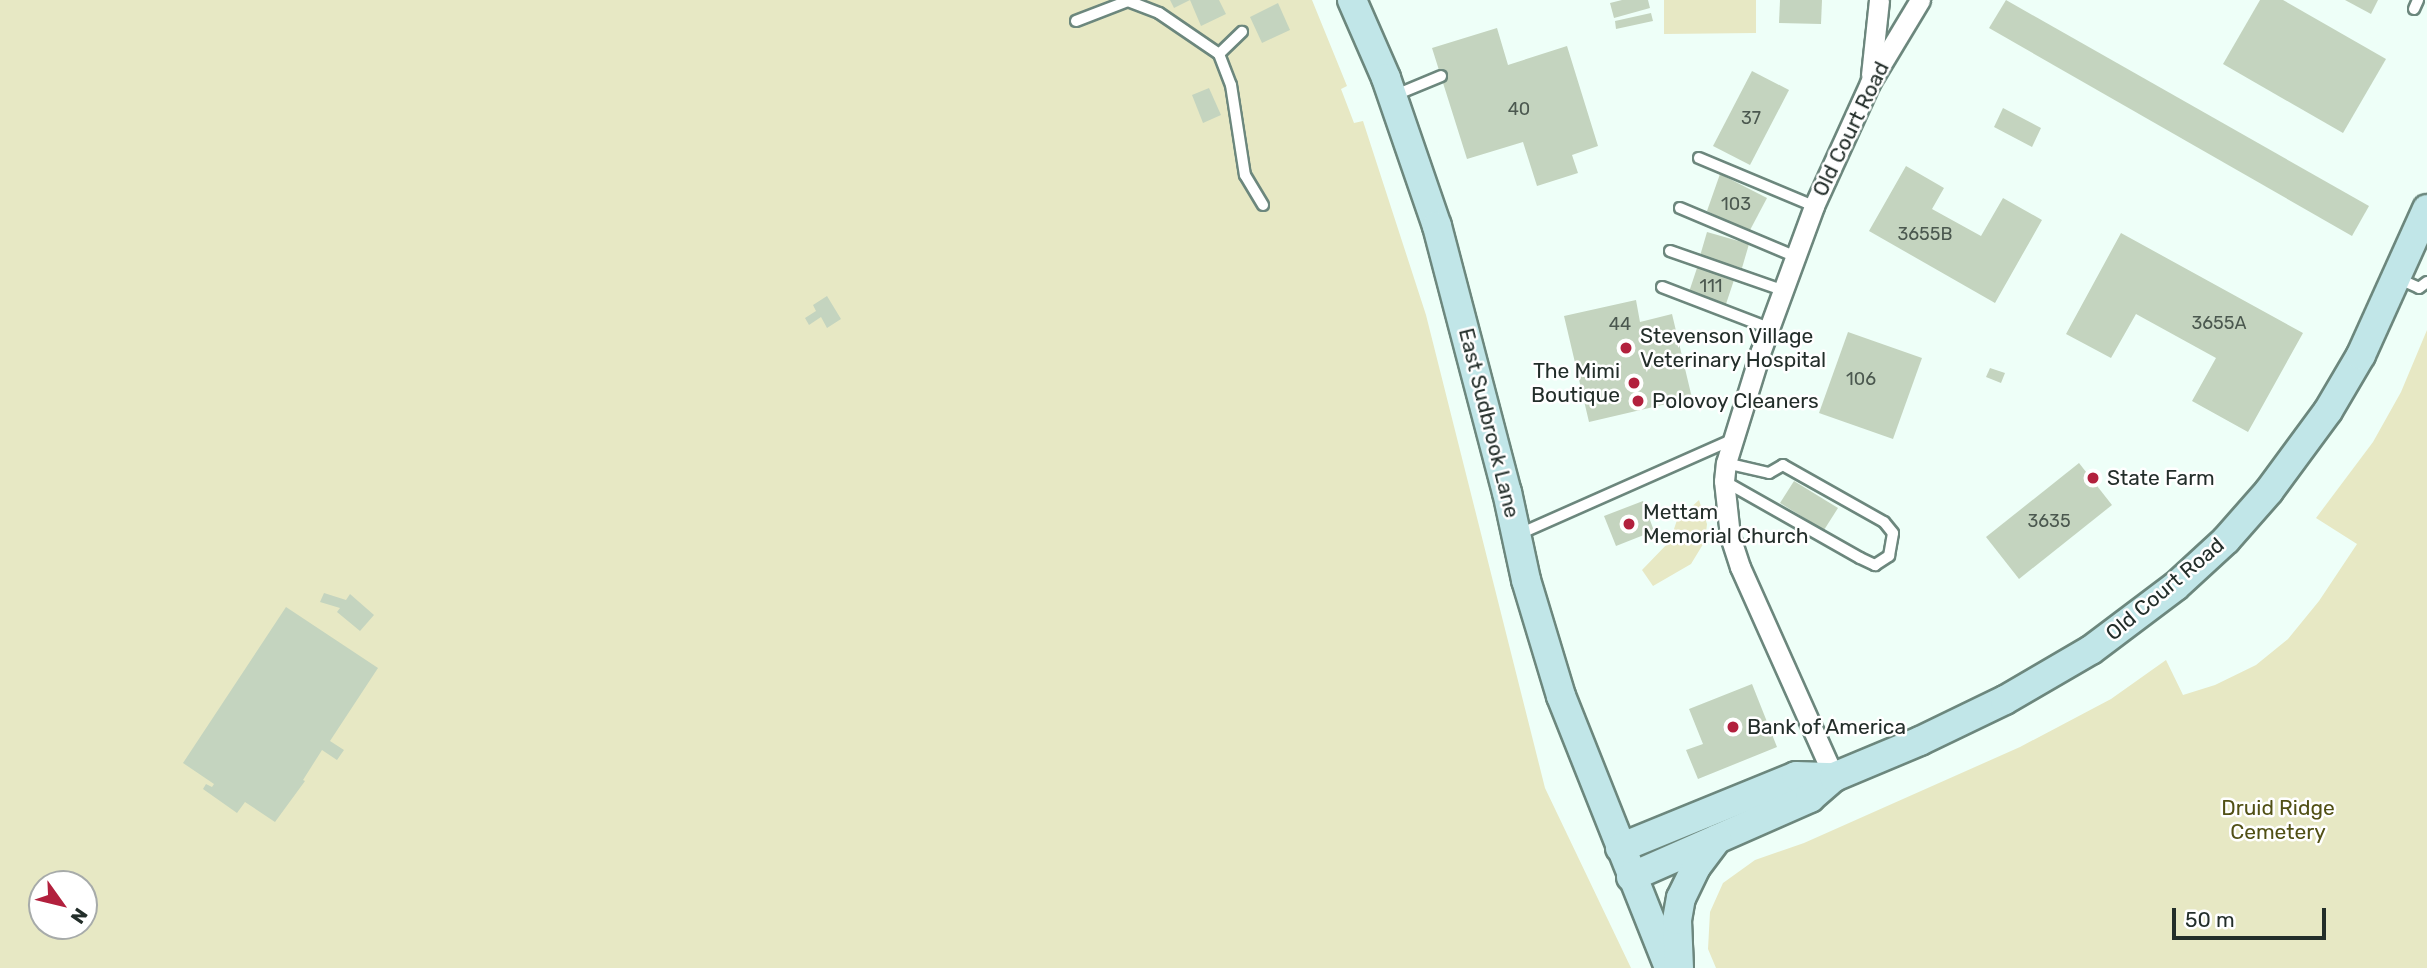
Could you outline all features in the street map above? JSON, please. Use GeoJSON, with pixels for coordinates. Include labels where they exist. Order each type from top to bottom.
{"type":"FeatureCollection","features":[{"type":"Feature","properties":{"kind":"main road","name":"East Sudbrook Lane"},"geometry":{"type":"LineString","coordinates":[[1352,0],[1416,158],[1452,277],[1526,580],[1560,696],[1620,848]]}},
{"type":"Feature","properties":{"kind":"main road","name":"Old Court Road"},"geometry":{"type":"LineString","coordinates":[[1632,877],[1718,836],[1810,798],[1834,777],[1920,741],[2062,668],[2133,620],[2176,586],[2226,540],[2269,491],[2328,411],[2361,355],[2427,209]]}},
{"type":"Feature","properties":{"kind":"main road","name":"Old Court Road"},"geometry":{"type":"LineString","coordinates":[[1620,848],[1796,776],[1834,777]]}},
{"type":"Feature","properties":{"kind":"main road"},"geometry":{"type":"LineString","coordinates":[[1679,968],[1677,920],[1681,898],[1696,867],[1718,836]]}},
{"type":"Feature","properties":{"kind":"main road"},"geometry":{"type":"LineString","coordinates":[[1620,848],[1670,968]]}},
{"type":"Feature","properties":{"kind":"street"},"geometry":{"type":"LineString","coordinates":[[1870,83],[1879,0]]}},
{"type":"Feature","properties":{"kind":"street","name":"Old Court Road"},"geometry":{"type":"LineString","coordinates":[[1834,777],[1740,567],[1730,536],[1725,472],[1769,328],[1814,206],[1870,83],[1920,0]]}},
{"type":"Feature","properties":{"kind":"lane"},"geometry":{"type":"LineString","coordinates":[[1076,21],[1128,1],[1153,5],[1219,54],[1231,85],[1245,175],[1262,205]]}},
{"type":"Feature","properties":{"kind":"lane"},"geometry":{"type":"LineString","coordinates":[[1219,54],[1242,32]]}},
{"type":"Feature","properties":{"kind":"lane"},"geometry":{"type":"LineString","coordinates":[[1393,96],[1441,76]]}},
{"type":"Feature","properties":{"kind":"lane"},"geometry":{"type":"LineString","coordinates":[[1699,158],[1814,206]]}},
{"type":"Feature","properties":{"kind":"lane"},"geometry":{"type":"LineString","coordinates":[[1680,208],[1794,257]]}},
{"type":"Feature","properties":{"kind":"lane"},"geometry":{"type":"LineString","coordinates":[[1670,251],[1782,290]]}},
{"type":"Feature","properties":{"kind":"lane"},"geometry":{"type":"LineString","coordinates":[[2397,278],[2419,288],[2427,282]]}},
{"type":"Feature","properties":{"kind":"lane"},"geometry":{"type":"LineString","coordinates":[[1662,287],[1769,328]]}},
{"type":"Feature","properties":{"kind":"lane"},"geometry":{"type":"LineString","coordinates":[[1517,536],[1734,438]]}},
{"type":"Feature","properties":{"kind":"lane"},"geometry":{"type":"LineString","coordinates":[[1783,466],[1884,522],[1893,533],[1889,556],[1875,565],[1860,558],[1725,472],[1769,473],[1783,466]]}},
{"type":"Feature","properties":{"kind":"green space"},"geometry":{"type":"Polygon","coordinates":[[[0,0],[1312,0],[1347,86],[1341,89],[1354,123],[1363,121],[1426,315],[1545,788],[1631,968],[0,968],[0,0]]]}},
{"type":"Feature","properties":{"kind":"green space"},"geometry":{"type":"Polygon","coordinates":[[[1664,0],[1756,0],[1756,33],[1664,34],[1664,0]]]}},
{"type":"Feature","properties":{"kind":"green space","name":"Druid Ridge Cemetery"},"geometry":{"type":"Polygon","coordinates":[[[2427,330],[2427,968],[1716,968],[1708,949],[1710,912],[1723,883],[1755,860],[1804,843],[2020,747],[2111,699],[2166,660],[2183,695],[2215,685],[2256,665],[2288,639],[2319,601],[2357,544],[2316,518],[2373,442],[2401,392],[2427,330]]]}},
{"type":"Feature","properties":{"kind":"green space"},"geometry":{"type":"Polygon","coordinates":[[[1699,500],[1707,524],[1705,541],[1691,564],[1653,586],[1642,570],[1670,541],[1677,520],[1699,500]]]}},
{"type":"Feature","properties":{"kind":"building"},"geometry":{"type":"Polygon","coordinates":[[[1170,0],[1190,0],[1174,8],[1170,0]]]}},
{"type":"Feature","properties":{"kind":"building"},"geometry":{"type":"Polygon","coordinates":[[[1190,0],[1219,0],[1226,14],[1201,26],[1190,0]]]}},
{"type":"Feature","properties":{"kind":"building"},"geometry":{"type":"Polygon","coordinates":[[[1648,0],[1650,8],[1614,18],[1610,3],[1648,0]]]}},
{"type":"Feature","properties":{"kind":"building"},"geometry":{"type":"Polygon","coordinates":[[[1780,0],[1822,0],[1821,24],[1779,23],[1780,0]]]}},
{"type":"Feature","properties":{"kind":"building"},"geometry":{"type":"Polygon","coordinates":[[[2006,0],[2369,206],[2352,236],[1989,28],[2006,0]]]}},
{"type":"Feature","properties":{"kind":"building"},"geometry":{"type":"Polygon","coordinates":[[[2260,0],[2283,0],[2386,59],[2343,133],[2223,64],[2260,0]]]}},
{"type":"Feature","properties":{"kind":"building"},"geometry":{"type":"Polygon","coordinates":[[[2345,0],[2378,0],[2371,14],[2345,0]]]}},
{"type":"Feature","properties":{"kind":"building"},"geometry":{"type":"Polygon","coordinates":[[[1278,3],[1290,30],[1262,43],[1250,17],[1278,3]]]}},
{"type":"Feature","properties":{"kind":"building"},"geometry":{"type":"Polygon","coordinates":[[[1651,13],[1653,21],[1616,29],[1615,21],[1651,13]]]}},
{"type":"Feature","properties":{"kind":"building"},"geometry":{"type":"Polygon","coordinates":[[[1497,28],[1508,65],[1567,46],[1598,146],[1572,155],[1578,173],[1537,186],[1523,142],[1467,159],[1432,48],[1497,28]]]}},
{"type":"Feature","properties":{"kind":"building"},"geometry":{"type":"Polygon","coordinates":[[[1752,71],[1789,90],[1750,165],[1713,146],[1752,71]]]}},
{"type":"Feature","properties":{"kind":"building"},"geometry":{"type":"Polygon","coordinates":[[[1209,88],[1221,115],[1203,123],[1192,95],[1209,88]]]}},
{"type":"Feature","properties":{"kind":"building"},"geometry":{"type":"Polygon","coordinates":[[[2003,108],[2041,128],[2032,147],[1994,127],[2003,108]]]}},
{"type":"Feature","properties":{"kind":"building"},"geometry":{"type":"Polygon","coordinates":[[[1906,166],[1944,188],[1932,209],[1981,236],[2003,198],[2042,220],[1995,303],[1869,231],[1906,166]]]}},
{"type":"Feature","properties":{"kind":"building"},"geometry":{"type":"Polygon","coordinates":[[[1720,174],[1767,198],[1749,232],[1707,211],[1720,174]]]}},
{"type":"Feature","properties":{"kind":"building"},"geometry":{"type":"Polygon","coordinates":[[[1707,232],[1749,244],[1742,268],[1700,256],[1707,232]]]}},
{"type":"Feature","properties":{"kind":"building"},"geometry":{"type":"Polygon","coordinates":[[[2121,233],[2303,333],[2248,432],[2192,401],[2216,358],[2136,314],[2111,358],[2066,334],[2121,233]]]}},
{"type":"Feature","properties":{"kind":"building"},"geometry":{"type":"Polygon","coordinates":[[[1698,265],[1735,277],[1725,307],[1688,295],[1698,265]]]}},
{"type":"Feature","properties":{"kind":"building"},"geometry":{"type":"Polygon","coordinates":[[[827,296],[841,319],[827,328],[821,317],[809,325],[805,318],[816,311],[813,305],[827,296]]]}},
{"type":"Feature","properties":{"kind":"building"},"geometry":{"type":"Polygon","coordinates":[[[1636,300],[1640,322],[1672,314],[1692,398],[1589,422],[1564,316],[1636,300]]]}},
{"type":"Feature","properties":{"kind":"building"},"geometry":{"type":"Polygon","coordinates":[[[1848,332],[1922,358],[1893,439],[1819,413],[1848,332]]]}},
{"type":"Feature","properties":{"kind":"building"},"geometry":{"type":"Polygon","coordinates":[[[1990,368],[2005,373],[2001,383],[1986,377],[1990,368]]]}},
{"type":"Feature","properties":{"kind":"building"},"geometry":{"type":"Polygon","coordinates":[[[2079,463],[2112,505],[2019,579],[1986,537],[2079,463]]]}},
{"type":"Feature","properties":{"kind":"building"},"geometry":{"type":"Polygon","coordinates":[[[1794,481],[1838,508],[1824,530],[1780,503],[1794,481]]]}},
{"type":"Feature","properties":{"kind":"building","name":"Mettam Memorial Church"},"geometry":{"type":"Polygon","coordinates":[[[1643,501],[1654,531],[1616,546],[1604,516],[1643,501]]]}},
{"type":"Feature","properties":{"kind":"building"},"geometry":{"type":"Polygon","coordinates":[[[324,593],[346,600],[350,594],[374,615],[360,631],[337,612],[340,608],[320,602],[324,593]]]}},
{"type":"Feature","properties":{"kind":"building"},"geometry":{"type":"Polygon","coordinates":[[[286,607],[378,668],[330,741],[344,750],[337,760],[322,750],[303,780],[305,781],[275,822],[245,802],[237,813],[203,789],[206,784],[212,787],[214,784],[183,763],[286,607]]]}},
{"type":"Feature","properties":{"kind":"building","name":"Bank of America"},"geometry":{"type":"Polygon","coordinates":[[[1752,684],[1777,747],[1698,779],[1686,750],[1703,744],[1689,709],[1752,684]]]}},
{"type":"Feature","properties":{"kind":"place","name":"Stevenson Village Veterinary Hospital"},"geometry":{"type":"Point","coordinates":[1626,348]}},
{"type":"Feature","properties":{"kind":"place","name":"The Mimi Boutique"},"geometry":{"type":"Point","coordinates":[1634,383]}},
{"type":"Feature","properties":{"kind":"place","name":"Polovoy Cleaners"},"geometry":{"type":"Point","coordinates":[1638,401]}},
{"type":"Feature","properties":{"kind":"place","name":"State Farm"},"geometry":{"type":"Point","coordinates":[2093,478]}},
{"type":"Feature","properties":{"kind":"place","name":"Mettam Memorial Church"},"geometry":{"type":"Point","coordinates":[1629,524]}},
{"type":"Feature","properties":{"kind":"place","name":"Bank of America"},"geometry":{"type":"Point","coordinates":[1733,727]}}]}
